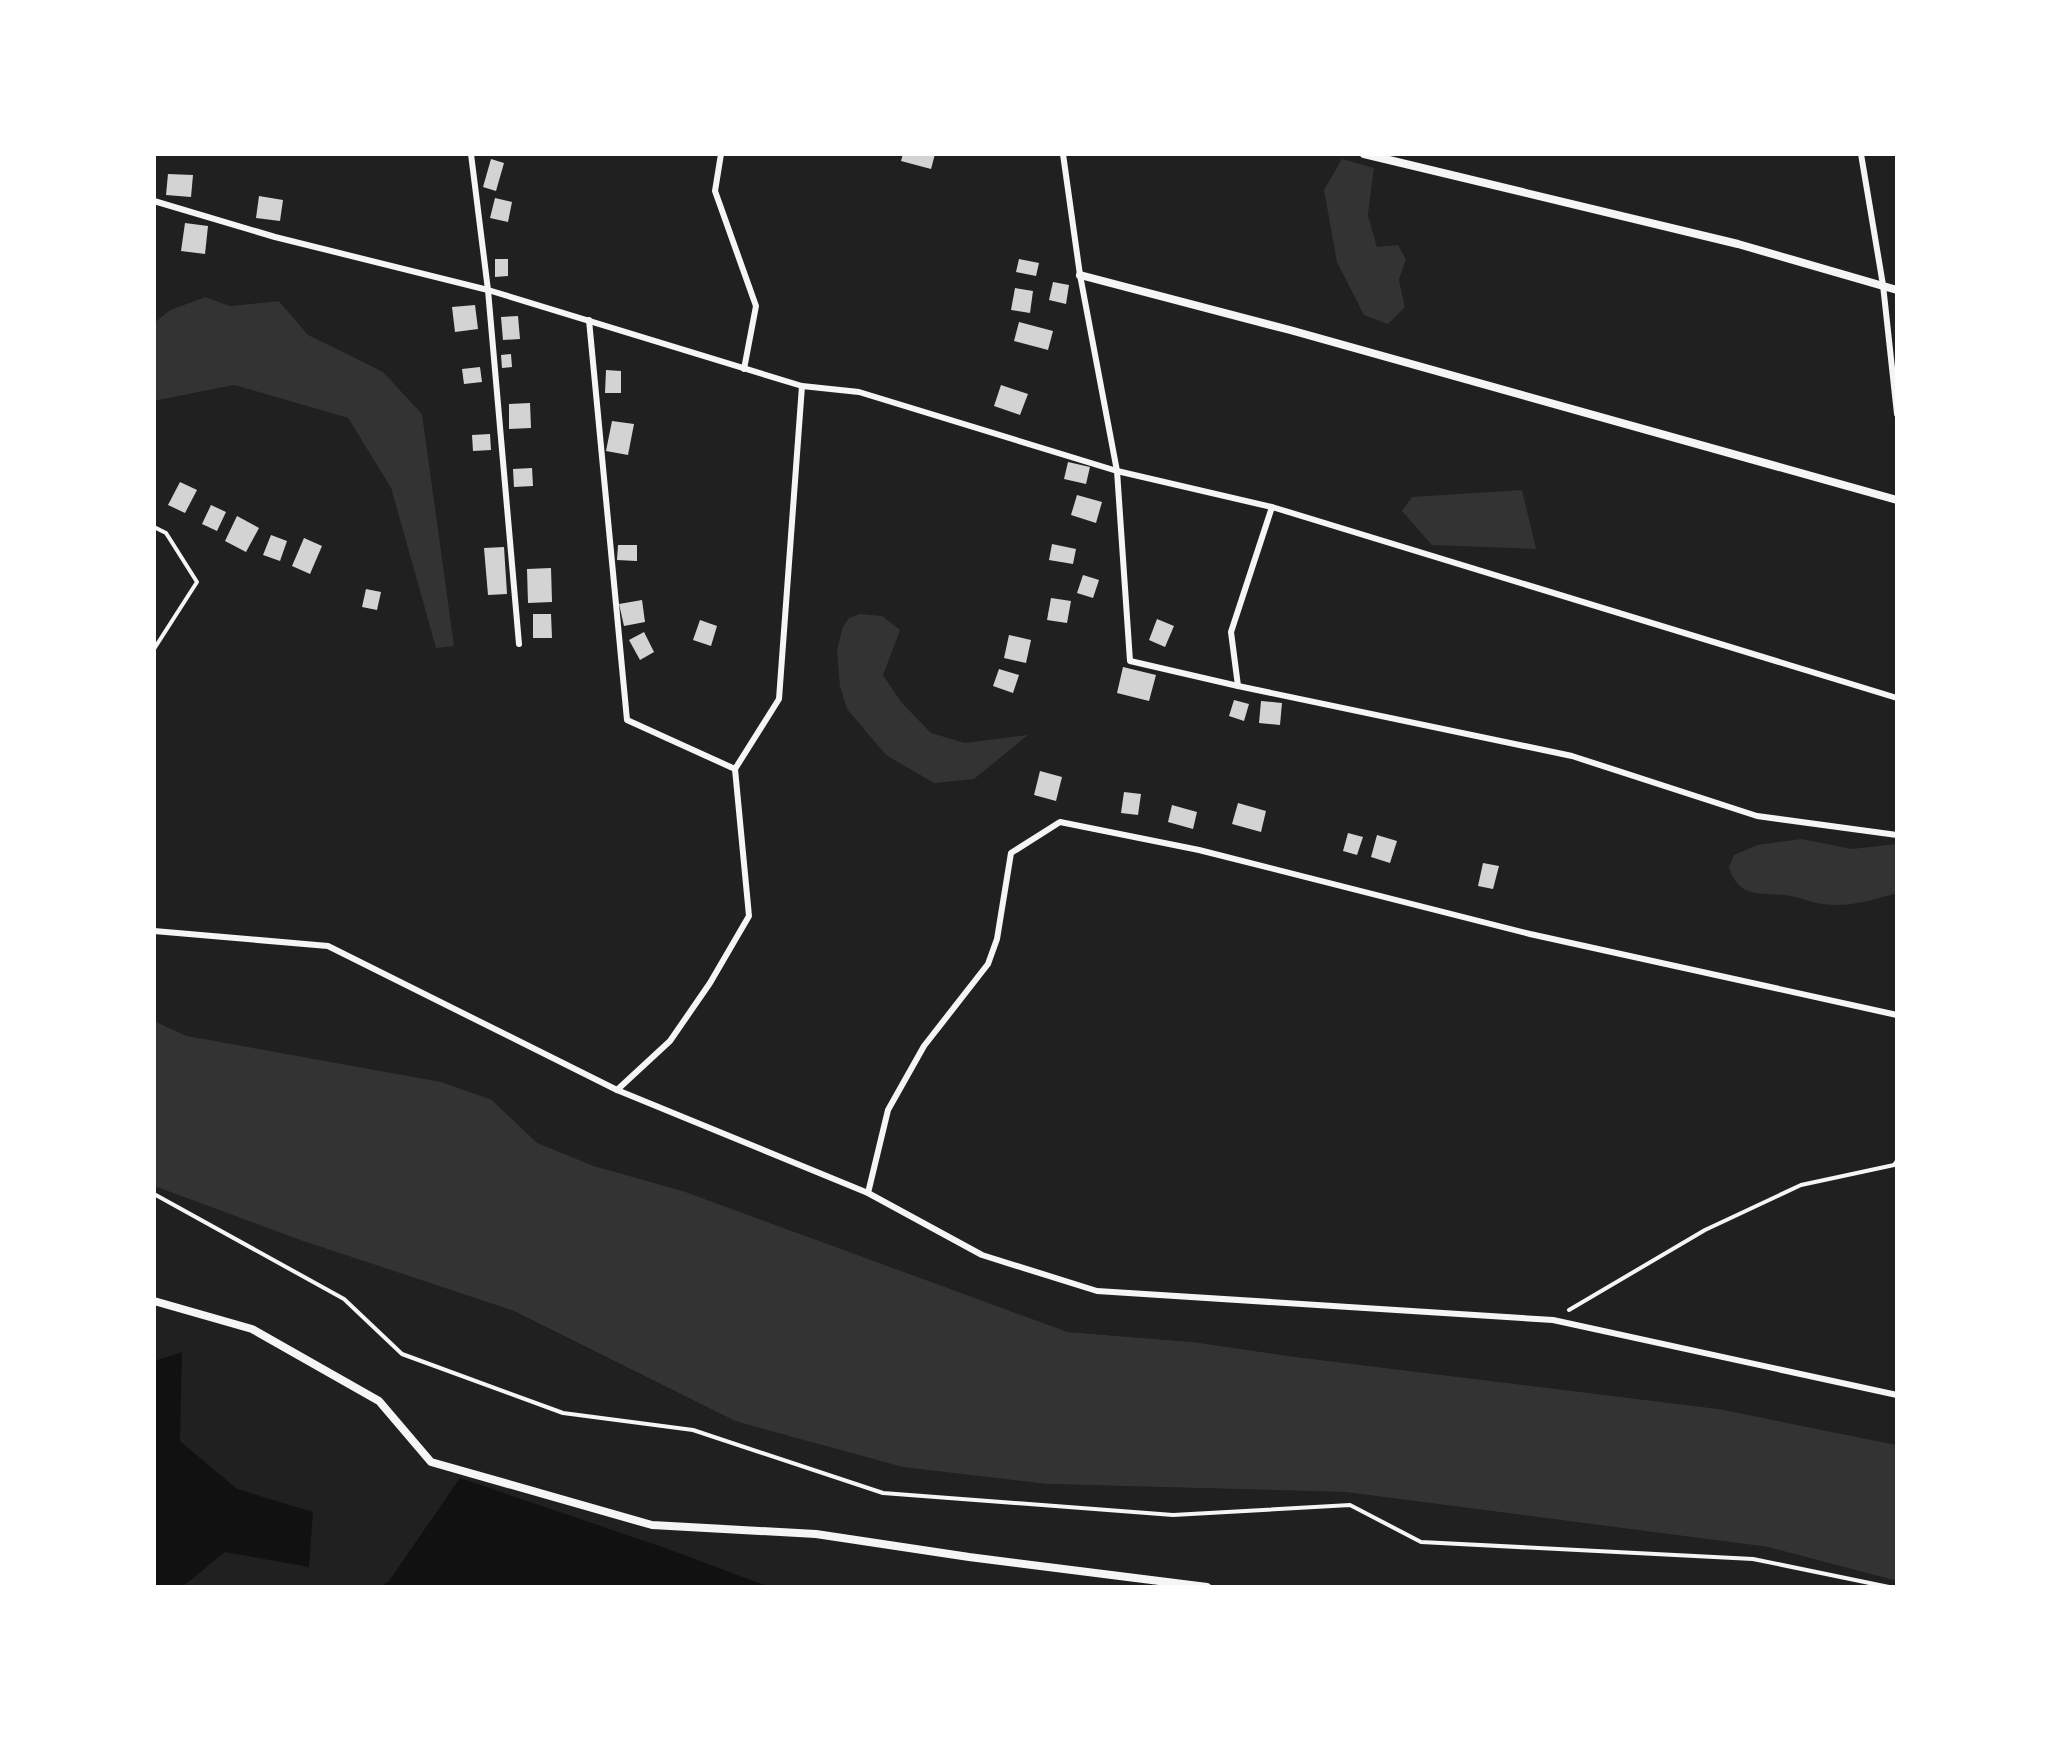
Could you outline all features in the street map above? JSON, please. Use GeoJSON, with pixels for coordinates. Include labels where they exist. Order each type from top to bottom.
{"type":"FeatureCollection","features":[{"type":"Feature","properties":{"kind":"street"},"geometry":{"type":"LineString","coordinates":[[1364,154],[1738,244],[1897,290]]}},
{"type":"Feature","properties":{"kind":"street"},"geometry":{"type":"LineString","coordinates":[[1080,275],[1290,330],[1897,500]]}},
{"type":"Feature","properties":{"kind":"street"},"geometry":{"type":"LineString","coordinates":[[154,1301],[252,1329],[379,1401],[431,1462],[652,1525],[816,1534],[1207,1587]]}},
{"type":"Feature","properties":{"kind":"lane"},"geometry":{"type":"LineString","coordinates":[[471,154],[488,290],[519,644]]}},
{"type":"Feature","properties":{"kind":"lane"},"geometry":{"type":"LineString","coordinates":[[721,154],[715,191],[756,306],[744,369]]}},
{"type":"Feature","properties":{"kind":"lane"},"geometry":{"type":"LineString","coordinates":[[1063,154],[1080,275],[1117,471],[1130,661],[1572,756],[1757,816],[1897,835]]}},
{"type":"Feature","properties":{"kind":"lane"},"geometry":{"type":"LineString","coordinates":[[1861,154],[1883,285],[1897,414]]}},
{"type":"Feature","properties":{"kind":"lane"},"geometry":{"type":"LineString","coordinates":[[154,201],[275,237],[488,290],[802,386],[859,392],[1117,471],[1272,507],[1897,698]]}},
{"type":"Feature","properties":{"kind":"lane"},"geometry":{"type":"LineString","coordinates":[[589,320],[627,720],[735,769]]}},
{"type":"Feature","properties":{"kind":"lane"},"geometry":{"type":"LineString","coordinates":[[617,1090],[670,1041],[710,983],[749,916],[735,769],[779,699],[802,386]]}},
{"type":"Feature","properties":{"kind":"lane"},"geometry":{"type":"LineString","coordinates":[[1238,686],[1231,632],[1272,507]]}},
{"type":"Feature","properties":{"kind":"lane"},"geometry":{"type":"LineString","coordinates":[[868,1193],[888,1110],[924,1046],[988,964],[997,939],[1011,853],[1060,822],[1199,850],[1530,934],[1897,1015]]}},
{"type":"Feature","properties":{"kind":"lane"},"geometry":{"type":"LineString","coordinates":[[154,931],[328,946],[617,1090],[868,1193],[982,1255],[1097,1291],[1553,1320],[1897,1395]]}},
{"type":"Feature","properties":{"kind":"path"},"geometry":{"type":"LineString","coordinates":[[154,527],[166,533],[197,582],[154,649]]}},
{"type":"Feature","properties":{"kind":"path"},"geometry":{"type":"LineString","coordinates":[[1553,1320],[1719,1223],[1801,1185],[1894,1165],[1897,1161]]}},
{"type":"Feature","properties":{"kind":"path"},"geometry":{"type":"LineString","coordinates":[[154,1194],[344,1299],[402,1354],[563,1413],[693,1430],[883,1493],[1173,1515],[1350,1505],[1421,1542],[1753,1559],[1889,1587]]}},
{"type":"Feature","properties":{"kind":"shaded area"},"geometry":{"type":"Polygon","coordinates":[[[154,154],[1897,154],[1897,1445],[1719,1409],[1193,1342],[1068,1332],[683,1191],[594,1166],[536,1143],[492,1100],[187,1036],[154,1021],[154,401],[234,385],[348,418],[391,488],[436,647],[383,371],[308,336],[279,301],[230,306],[204,297],[170,310],[154,323],[154,154]],[[1374,168],[1324,190],[1405,307],[1399,280],[1406,260],[1377,248],[1368,215],[1374,168]]]}},
{"type":"Feature","properties":{"kind":"shaded area"},"geometry":{"type":"Polygon","coordinates":[[[1342,159],[1374,168],[1368,215],[1377,247],[1398,245],[1406,260],[1399,280],[1405,307],[1388,324],[1364,315],[1337,262],[1324,190],[1342,159]]]}},
{"type":"Feature","properties":{"kind":"shaded area"},"geometry":{"type":"Polygon","coordinates":[[[205,297],[230,306],[279,301],[308,335],[382,371],[422,414],[454,646],[436,648],[391,488],[348,418],[234,385],[154,401],[154,323],[170,310],[205,297]]]}},
{"type":"Feature","properties":{"kind":"shaded area"},"geometry":{"type":"Polygon","coordinates":[[[1522,490],[1536,549],[1432,545],[1402,511],[1412,497],[1522,490]]]}},
{"type":"Feature","properties":{"kind":"shaded area"},"geometry":{"type":"Polygon","coordinates":[[[860,614],[882,616],[900,630],[883,675],[901,702],[931,733],[965,743],[1028,735],[974,779],[934,783],[886,755],[847,709],[840,686],[837,650],[843,627],[849,618],[860,614]]]}},
{"type":"Feature","properties":{"kind":"shaded area"},"geometry":{"type":"Polygon","coordinates":[[[1801,839],[1852,849],[1897,844],[1897,893],[1860,903],[1832,905],[1753,892],[1733,878],[1729,867],[1734,855],[1757,845],[1801,839]]]}},
{"type":"Feature","properties":{"kind":"shaded area"},"geometry":{"type":"Polygon","coordinates":[[[154,1021],[187,1036],[441,1082],[492,1100],[537,1143],[594,1166],[683,1191],[1068,1332],[1193,1342],[1719,1409],[1897,1445],[1897,1581],[1768,1547],[1345,1492],[1047,1484],[903,1467],[735,1421],[514,1311],[300,1240],[154,1186],[154,1021]]]}},
{"type":"Feature","properties":{"kind":"shaded area"},"geometry":{"type":"Polygon","coordinates":[[[154,1186],[300,1240],[514,1311],[735,1421],[1047,1484],[1345,1492],[1768,1547],[1897,1581],[1897,1587],[769,1587],[460,1478],[389,1581],[379,1587],[182,1587],[225,1552],[309,1567],[313,1512],[237,1489],[180,1441],[182,1352],[154,1361],[154,1186]]]}},
{"type":"Feature","properties":{"kind":"building"},"geometry":{"type":"Polygon","coordinates":[[[903,154],[935,154],[931,169],[901,161],[903,154]]]}},
{"type":"Feature","properties":{"kind":"building"},"geometry":{"type":"Polygon","coordinates":[[[491,159],[504,163],[496,191],[483,187],[491,159]]]}},
{"type":"Feature","properties":{"kind":"building"},"geometry":{"type":"Polygon","coordinates":[[[168,174],[193,175],[191,197],[166,195],[168,174]]]}},
{"type":"Feature","properties":{"kind":"building"},"geometry":{"type":"Polygon","coordinates":[[[259,196],[283,200],[280,221],[256,218],[259,196]]]}},
{"type":"Feature","properties":{"kind":"building"},"geometry":{"type":"Polygon","coordinates":[[[495,198],[512,202],[508,222],[490,218],[495,198]]]}},
{"type":"Feature","properties":{"kind":"building"},"geometry":{"type":"Polygon","coordinates":[[[185,223],[208,226],[205,254],[181,251],[185,223]]]}},
{"type":"Feature","properties":{"kind":"building"},"geometry":{"type":"Polygon","coordinates":[[[495,259],[508,259],[508,276],[495,277],[495,259]]]}},
{"type":"Feature","properties":{"kind":"building"},"geometry":{"type":"Polygon","coordinates":[[[1019,259],[1039,263],[1036,276],[1016,272],[1019,259]]]}},
{"type":"Feature","properties":{"kind":"building"},"geometry":{"type":"Polygon","coordinates":[[[1053,282],[1069,285],[1066,304],[1049,300],[1053,282]]]}},
{"type":"Feature","properties":{"kind":"building"},"geometry":{"type":"Polygon","coordinates":[[[1015,288],[1033,291],[1030,313],[1011,310],[1015,288]]]}},
{"type":"Feature","properties":{"kind":"building"},"geometry":{"type":"Polygon","coordinates":[[[475,305],[478,329],[455,332],[452,307],[475,305]]]}},
{"type":"Feature","properties":{"kind":"building"},"geometry":{"type":"Polygon","coordinates":[[[518,316],[520,339],[503,340],[501,317],[518,316]]]}},
{"type":"Feature","properties":{"kind":"building"},"geometry":{"type":"Polygon","coordinates":[[[1019,322],[1053,331],[1048,350],[1014,341],[1019,322]]]}},
{"type":"Feature","properties":{"kind":"building"},"geometry":{"type":"Polygon","coordinates":[[[511,354],[512,367],[502,368],[501,355],[511,354]]]}},
{"type":"Feature","properties":{"kind":"building"},"geometry":{"type":"Polygon","coordinates":[[[480,367],[482,382],[464,384],[462,369],[480,367]]]}},
{"type":"Feature","properties":{"kind":"building"},"geometry":{"type":"Polygon","coordinates":[[[606,370],[621,371],[621,393],[605,393],[606,370]]]}},
{"type":"Feature","properties":{"kind":"building"},"geometry":{"type":"Polygon","coordinates":[[[1001,385],[1028,394],[1020,415],[994,406],[1001,385]]]}},
{"type":"Feature","properties":{"kind":"building"},"geometry":{"type":"Polygon","coordinates":[[[530,403],[531,428],[509,429],[509,404],[530,403]]]}},
{"type":"Feature","properties":{"kind":"building"},"geometry":{"type":"Polygon","coordinates":[[[612,421],[634,424],[628,455],[606,451],[612,421]]]}},
{"type":"Feature","properties":{"kind":"building"},"geometry":{"type":"Polygon","coordinates":[[[490,434],[491,450],[473,451],[472,435],[490,434]]]}},
{"type":"Feature","properties":{"kind":"building"},"geometry":{"type":"Polygon","coordinates":[[[1068,462],[1090,467],[1086,484],[1064,479],[1068,462]]]}},
{"type":"Feature","properties":{"kind":"building"},"geometry":{"type":"Polygon","coordinates":[[[532,468],[533,486],[514,487],[513,469],[532,468]]]}},
{"type":"Feature","properties":{"kind":"building"},"geometry":{"type":"Polygon","coordinates":[[[180,482],[197,490],[185,513],[168,505],[180,482]]]}},
{"type":"Feature","properties":{"kind":"building"},"geometry":{"type":"Polygon","coordinates":[[[1077,495],[1102,502],[1096,523],[1071,515],[1077,495]]]}},
{"type":"Feature","properties":{"kind":"building"},"geometry":{"type":"Polygon","coordinates":[[[211,505],[226,512],[217,531],[202,524],[211,505]]]}},
{"type":"Feature","properties":{"kind":"building"},"geometry":{"type":"Polygon","coordinates":[[[237,516],[259,528],[246,552],[225,541],[237,516]]]}},
{"type":"Feature","properties":{"kind":"building"},"geometry":{"type":"Polygon","coordinates":[[[271,535],[287,541],[280,561],[263,555],[271,535]]]}},
{"type":"Feature","properties":{"kind":"building"},"geometry":{"type":"Polygon","coordinates":[[[304,538],[322,546],[310,574],[292,566],[304,538]]]}},
{"type":"Feature","properties":{"kind":"building"},"geometry":{"type":"Polygon","coordinates":[[[1052,544],[1076,549],[1073,564],[1049,560],[1052,544]]]}},
{"type":"Feature","properties":{"kind":"building"},"geometry":{"type":"Polygon","coordinates":[[[618,545],[637,545],[637,561],[617,560],[618,545]]]}},
{"type":"Feature","properties":{"kind":"building"},"geometry":{"type":"Polygon","coordinates":[[[504,547],[507,594],[488,595],[484,548],[504,547]]]}},
{"type":"Feature","properties":{"kind":"building"},"geometry":{"type":"Polygon","coordinates":[[[551,568],[552,602],[528,603],[527,569],[551,568]]]}},
{"type":"Feature","properties":{"kind":"building"},"geometry":{"type":"Polygon","coordinates":[[[1083,575],[1099,580],[1093,598],[1077,593],[1083,575]]]}},
{"type":"Feature","properties":{"kind":"building"},"geometry":{"type":"Polygon","coordinates":[[[366,589],[381,592],[377,610],[362,607],[366,589]]]}},
{"type":"Feature","properties":{"kind":"building"},"geometry":{"type":"Polygon","coordinates":[[[1051,598],[1071,601],[1067,623],[1047,620],[1051,598]]]}},
{"type":"Feature","properties":{"kind":"building"},"geometry":{"type":"Polygon","coordinates":[[[642,600],[645,622],[624,626],[619,604],[642,600]]]}},
{"type":"Feature","properties":{"kind":"building"},"geometry":{"type":"Polygon","coordinates":[[[533,614],[551,614],[552,638],[533,638],[533,614]]]}},
{"type":"Feature","properties":{"kind":"building"},"geometry":{"type":"Polygon","coordinates":[[[1157,619],[1174,626],[1165,647],[1149,640],[1157,619]]]}},
{"type":"Feature","properties":{"kind":"building"},"geometry":{"type":"Polygon","coordinates":[[[700,620],[717,626],[711,646],[693,640],[700,620]]]}},
{"type":"Feature","properties":{"kind":"building"},"geometry":{"type":"Polygon","coordinates":[[[644,632],[654,652],[640,660],[629,640],[644,632]]]}},
{"type":"Feature","properties":{"kind":"building"},"geometry":{"type":"Polygon","coordinates":[[[1009,635],[1031,640],[1026,663],[1004,658],[1009,635]]]}},
{"type":"Feature","properties":{"kind":"building"},"geometry":{"type":"Polygon","coordinates":[[[1123,667],[1156,675],[1149,701],[1117,693],[1123,667]]]}},
{"type":"Feature","properties":{"kind":"building"},"geometry":{"type":"Polygon","coordinates":[[[999,669],[1019,675],[1013,693],[993,686],[999,669]]]}},
{"type":"Feature","properties":{"kind":"building"},"geometry":{"type":"Polygon","coordinates":[[[1234,700],[1249,704],[1244,721],[1229,716],[1234,700]]]}},
{"type":"Feature","properties":{"kind":"building"},"geometry":{"type":"Polygon","coordinates":[[[1261,701],[1282,703],[1280,725],[1259,723],[1261,701]]]}},
{"type":"Feature","properties":{"kind":"building"},"geometry":{"type":"Polygon","coordinates":[[[1040,771],[1062,777],[1056,801],[1034,795],[1040,771]]]}},
{"type":"Feature","properties":{"kind":"building"},"geometry":{"type":"Polygon","coordinates":[[[1124,792],[1141,794],[1138,815],[1121,813],[1124,792]]]}},
{"type":"Feature","properties":{"kind":"building"},"geometry":{"type":"Polygon","coordinates":[[[1238,803],[1266,811],[1261,832],[1232,824],[1238,803]]]}},
{"type":"Feature","properties":{"kind":"building"},"geometry":{"type":"Polygon","coordinates":[[[1172,805],[1197,812],[1193,829],[1168,822],[1172,805]]]}},
{"type":"Feature","properties":{"kind":"building"},"geometry":{"type":"Polygon","coordinates":[[[1348,833],[1363,837],[1357,855],[1343,851],[1348,833]]]}},
{"type":"Feature","properties":{"kind":"building"},"geometry":{"type":"Polygon","coordinates":[[[1377,835],[1397,841],[1390,863],[1371,857],[1377,835]]]}},
{"type":"Feature","properties":{"kind":"building"},"geometry":{"type":"Polygon","coordinates":[[[1483,863],[1499,866],[1493,889],[1478,886],[1483,863]]]}}]}
